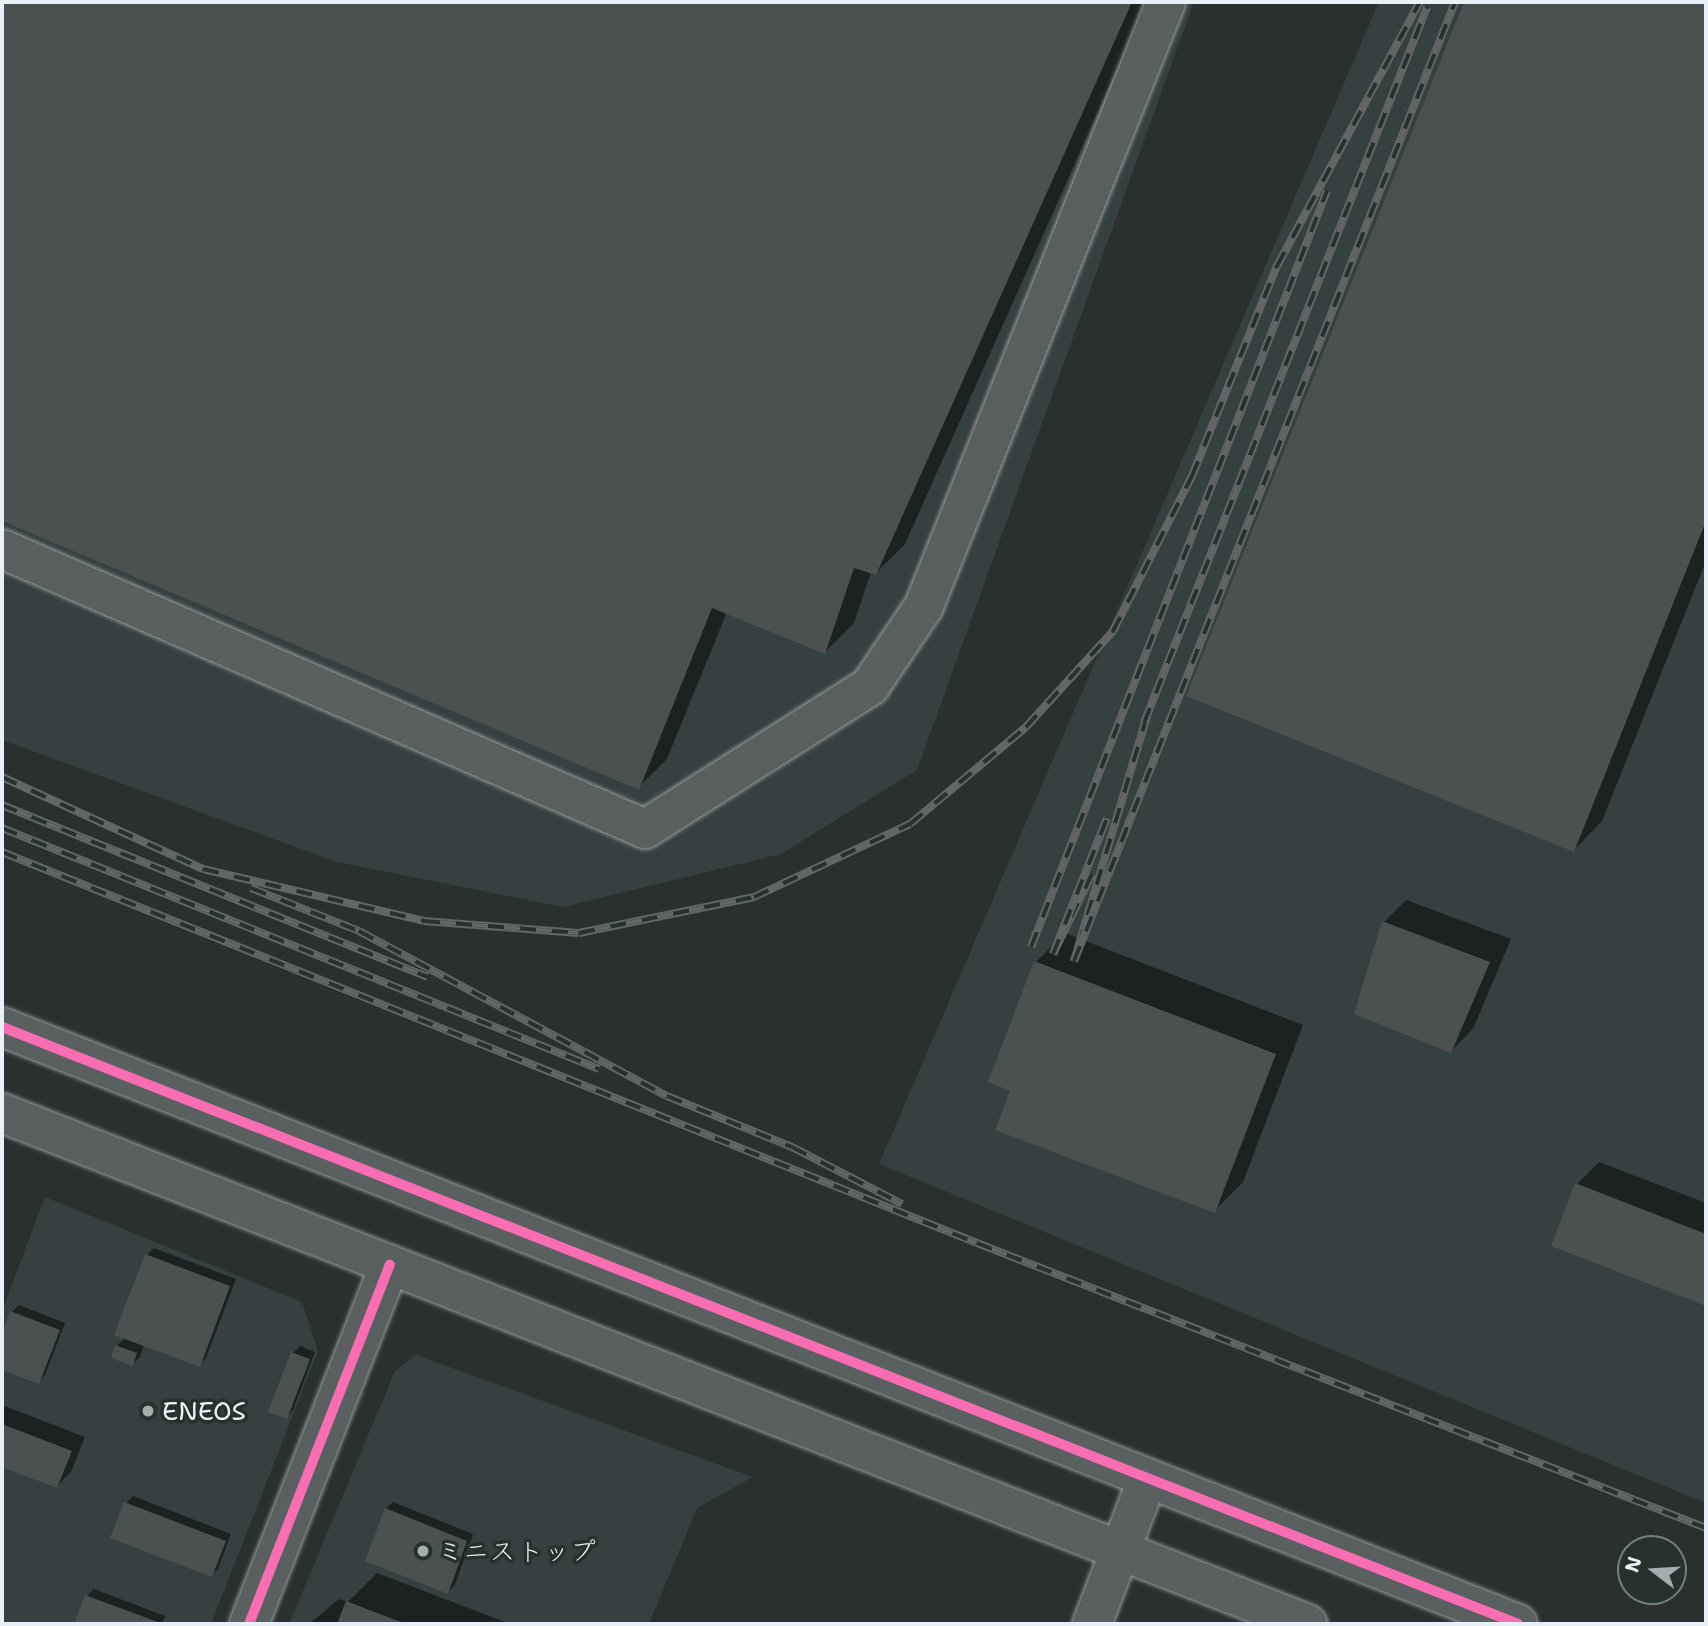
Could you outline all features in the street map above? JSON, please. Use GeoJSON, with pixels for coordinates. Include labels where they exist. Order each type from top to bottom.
{"type":"FeatureCollection","features":[{"type":"Feature","properties":{"kind":"street"},"geometry":{"type":"LineString","coordinates":[[2,548],[645,828],[870,686],[924,606],[1166,2]]}},
{"type":"Feature","properties":{"kind":"street"},"geometry":{"type":"LineString","coordinates":[[2,1027],[1518,1624]]}},
{"type":"Feature","properties":{"kind":"street"},"geometry":{"type":"LineString","coordinates":[[2,1113],[1308,1624]]}},
{"type":"Feature","properties":{"kind":"street"},"geometry":{"type":"LineString","coordinates":[[249,1624],[390,1265]]}},
{"type":"Feature","properties":{"kind":"street"},"geometry":{"type":"LineString","coordinates":[[1092,1624],[1148,1478]]}},
{"type":"Feature","properties":{"kind":"shaded area"},"geometry":{"type":"Polygon","coordinates":[[[2,2],[1194,2],[917,770],[781,854],[563,907],[337,862],[2,740],[2,2]]]}},
{"type":"Feature","properties":{"kind":"shaded area"},"geometry":{"type":"Polygon","coordinates":[[[1379,2],[1706,2],[1706,1503],[879,1164],[1379,2]]]}},
{"type":"Feature","properties":{"kind":"shaded area","name":"ENEOS"},"geometry":{"type":"Polygon","coordinates":[[[45,1197],[302,1302],[318,1351],[211,1624],[2,1624],[2,1311],[45,1197]]]}},
{"type":"Feature","properties":{"kind":"shaded area"},"geometry":{"type":"Polygon","coordinates":[[[416,1355],[753,1477],[697,1508],[649,1624],[289,1624],[395,1371],[416,1355]]]}},
{"type":"Feature","properties":{"kind":"building"},"geometry":{"type":"Polygon","coordinates":[[[2,2],[1132,2],[876,575],[854,568],[825,654],[712,608],[639,790],[2,521],[2,2]]]}},
{"type":"Feature","properties":{"kind":"building"},"geometry":{"type":"Polygon","coordinates":[[[1464,2],[1706,2],[1706,521],[1574,852],[1186,696],[1464,2]]]}},
{"type":"Feature","properties":{"kind":"building"},"geometry":{"type":"Polygon","coordinates":[[[1382,921],[1490,962],[1451,1053],[1354,1014],[1382,921]]]}},
{"type":"Feature","properties":{"kind":"building"},"geometry":{"type":"Polygon","coordinates":[[[1034,961],[1276,1054],[1215,1213],[995,1130],[1010,1091],[988,1082],[1034,961]]]}},
{"type":"Feature","properties":{"kind":"building"},"geometry":{"type":"Polygon","coordinates":[[[1575,1183],[1706,1234],[1706,1306],[1551,1246],[1575,1183]]]}},
{"type":"Feature","properties":{"kind":"building"},"geometry":{"type":"Polygon","coordinates":[[[145,1254],[230,1286],[200,1367],[114,1335],[145,1254]]]}},
{"type":"Feature","properties":{"kind":"building"},"geometry":{"type":"Polygon","coordinates":[[[10,1311],[60,1330],[39,1384],[2,1370],[2,1333],[10,1311]]]}},
{"type":"Feature","properties":{"kind":"building"},"geometry":{"type":"Polygon","coordinates":[[[115,1345],[137,1353],[133,1366],[111,1358],[115,1345]]]}},
{"type":"Feature","properties":{"kind":"building"},"geometry":{"type":"Polygon","coordinates":[[[291,1352],[310,1359],[287,1419],[268,1412],[291,1352]]]}},
{"type":"Feature","properties":{"kind":"building"},"geometry":{"type":"Polygon","coordinates":[[[2,1424],[72,1451],[57,1488],[2,1467],[2,1424]]]}},
{"type":"Feature","properties":{"kind":"building"},"geometry":{"type":"Polygon","coordinates":[[[124,1502],[226,1541],[212,1577],[110,1538],[124,1502]]]}},
{"type":"Feature","properties":{"kind":"building"},"geometry":{"type":"Polygon","coordinates":[[[385,1508],[467,1541],[448,1594],[365,1561],[385,1508]]]}},
{"type":"Feature","properties":{"kind":"building"},"geometry":{"type":"Polygon","coordinates":[[[85,1595],[163,1624],[74,1624],[85,1595]]]}},
{"type":"Feature","properties":{"kind":"building"},"geometry":{"type":"Polygon","coordinates":[[[346,1601],[406,1624],[337,1624],[346,1601]]]}},
{"type":"Feature","properties":{"kind":"railway"},"geometry":{"type":"LineString","coordinates":[[2,777],[203,869],[424,921],[579,933],[754,897],[910,824],[1026,727],[1113,631],[1192,476],[1277,266],[1420,2]]}},
{"type":"Feature","properties":{"kind":"railway"},"geometry":{"type":"LineString","coordinates":[[1147,716],[1074,961],[1455,2]]}},
{"type":"Feature","properties":{"kind":"railway"},"geometry":{"type":"LineString","coordinates":[[1144,723],[1427,7]]}},
{"type":"Feature","properties":{"kind":"railway"},"geometry":{"type":"LineString","coordinates":[[1031,947],[1327,191]]}},
{"type":"Feature","properties":{"kind":"railway"},"geometry":{"type":"LineString","coordinates":[[2,805],[428,977]]}},
{"type":"Feature","properties":{"kind":"railway"},"geometry":{"type":"LineString","coordinates":[[1092,874],[1053,954],[1107,818]]}},
{"type":"Feature","properties":{"kind":"railway"},"geometry":{"type":"LineString","coordinates":[[2,828],[599,1069]]}},
{"type":"Feature","properties":{"kind":"railway"},"geometry":{"type":"LineString","coordinates":[[2,852],[977,1243],[1706,1528]]}},
{"type":"Feature","properties":{"kind":"railway"},"geometry":{"type":"LineString","coordinates":[[251,888],[359,931],[667,1096],[792,1147],[902,1204]]}},
{"type":"Feature","properties":{"kind":"cycle path"},"geometry":{"type":"LineString","coordinates":[[2,1027],[1518,1624]]}},
{"type":"Feature","properties":{"kind":"cycle path"},"geometry":{"type":"LineString","coordinates":[[249,1624],[390,1265]]}},
{"type":"Feature","properties":{"kind":"place","name":"ENEOS"},"geometry":{"type":"Point","coordinates":[148,1411]}},
{"type":"Feature","properties":{"kind":"place","name":"ミニストップ"},"geometry":{"type":"Point","coordinates":[423,1551]}}]}
